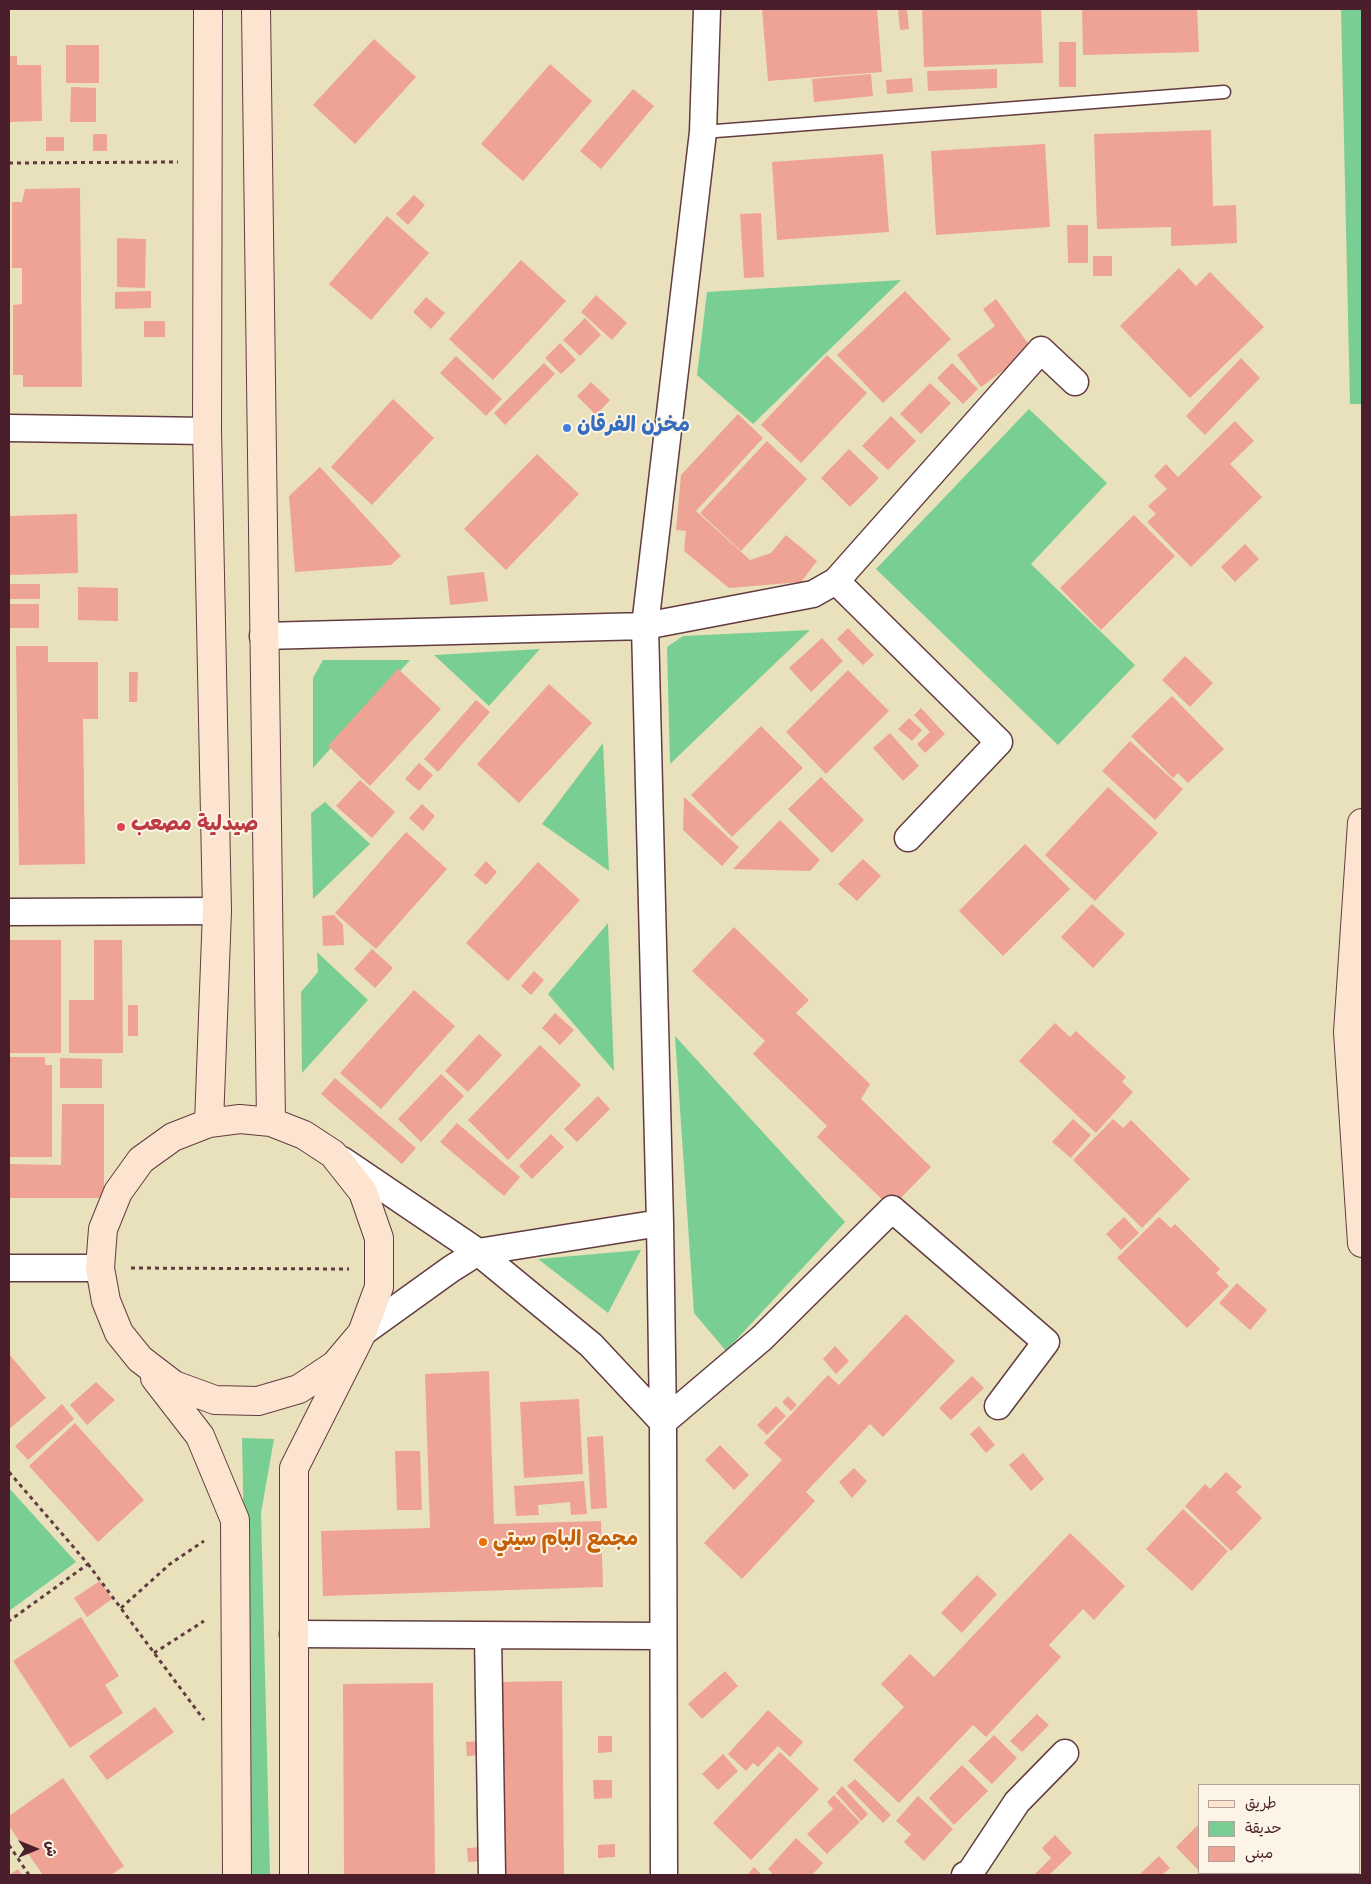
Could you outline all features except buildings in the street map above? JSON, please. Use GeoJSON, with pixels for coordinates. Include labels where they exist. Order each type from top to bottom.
{"type":"FeatureCollection","features":[{"type":"Feature","properties":{"kind":"main road"},"geometry":{"type":"LineString","coordinates":[[208,9],[207,431],[217,911],[209,1123]]}},
{"type":"Feature","properties":{"kind":"main road"},"geometry":{"type":"LineString","coordinates":[[256,9],[271,1122]]}},
{"type":"Feature","properties":{"kind":"main road"},"geometry":{"type":"LineString","coordinates":[[1362,823],[1348,1032],[1362,1243]]}},
{"type":"Feature","properties":{"kind":"main road"},"geometry":{"type":"LineString","coordinates":[[236,1875],[236,1520],[200,1436],[119,1332],[106,1301],[100,1268],[103,1229],[118,1192],[141,1160],[172,1137],[209,1123],[240,1119],[271,1122],[304,1134],[333,1154],[364,1192],[380,1238],[379,1287],[362,1332],[294,1468],[294,1875]]}},
{"type":"Feature","properties":{"kind":"main road"},"geometry":{"type":"LineString","coordinates":[[140,1359],[174,1385],[198,1394],[215,1400],[258,1401],[299,1389],[335,1365],[362,1332]]}},
{"type":"Feature","properties":{"kind":"street"},"geometry":{"type":"LineString","coordinates":[[664,1875],[663,1422],[660,1223],[645,626],[703,132],[707,9]]}},
{"type":"Feature","properties":{"kind":"street"},"geometry":{"type":"LineString","coordinates":[[263,636],[645,626],[813,594],[836,581],[1041,350],[1075,382]]}},
{"type":"Feature","properties":{"kind":"street"},"geometry":{"type":"LineString","coordinates":[[9,428],[207,431]]}},
{"type":"Feature","properties":{"kind":"street"},"geometry":{"type":"LineString","coordinates":[[836,581],[998,742],[908,838]]}},
{"type":"Feature","properties":{"kind":"street"},"geometry":{"type":"LineString","coordinates":[[9,912],[217,911]]}},
{"type":"Feature","properties":{"kind":"street"},"geometry":{"type":"LineString","coordinates":[[333,1154],[478,1252],[591,1345],[663,1422]]}},
{"type":"Feature","properties":{"kind":"street"},"geometry":{"type":"LineString","coordinates":[[663,1422],[762,1338],[892,1209],[1046,1342],[998,1406]]}},
{"type":"Feature","properties":{"kind":"street"},"geometry":{"type":"LineString","coordinates":[[362,1332],[451,1268],[478,1252],[660,1223]]}},
{"type":"Feature","properties":{"kind":"street"},"geometry":{"type":"LineString","coordinates":[[9,1268],[100,1268]]}},
{"type":"Feature","properties":{"kind":"street"},"geometry":{"type":"LineString","coordinates":[[293,1634],[662,1636]]}},
{"type":"Feature","properties":{"kind":"street"},"geometry":{"type":"LineString","coordinates":[[488,1636],[492,1875]]}},
{"type":"Feature","properties":{"kind":"street"},"geometry":{"type":"LineString","coordinates":[[965,1875],[970,1872],[1017,1802],[1065,1753]]}},
{"type":"Feature","properties":{"kind":"lane"},"geometry":{"type":"LineString","coordinates":[[703,132],[1224,92]]}},
{"type":"Feature","properties":{"kind":"path"},"geometry":{"type":"LineString","coordinates":[[9,163],[207,162]]}},
{"type":"Feature","properties":{"kind":"path"},"geometry":{"type":"LineString","coordinates":[[100,1268],[379,1269]]}},
{"type":"Feature","properties":{"kind":"path"},"geometry":{"type":"LineString","coordinates":[[9,1472],[88,1564],[207,1724]]}},
{"type":"Feature","properties":{"kind":"path"},"geometry":{"type":"LineString","coordinates":[[121,1608],[170,1564],[236,1520]]}},
{"type":"Feature","properties":{"kind":"path"},"geometry":{"type":"LineString","coordinates":[[9,1621],[88,1564]]}},
{"type":"Feature","properties":{"kind":"path"},"geometry":{"type":"LineString","coordinates":[[154,1653],[236,1601]]}},
{"type":"Feature","properties":{"kind":"path"},"geometry":{"type":"LineString","coordinates":[[9,1845],[30,1875]]}},
{"type":"Feature","properties":{"kind":"green space"},"geometry":{"type":"Polygon","coordinates":[[[1341,9],[1362,9],[1362,404],[1350,404],[1341,9]]]}},
{"type":"Feature","properties":{"kind":"green space"},"geometry":{"type":"Polygon","coordinates":[[[901,280],[753,424],[697,375],[707,292],[901,280]]]}},
{"type":"Feature","properties":{"kind":"green space"},"geometry":{"type":"Polygon","coordinates":[[[1029,409],[1107,483],[1031,564],[1135,665],[1058,745],[876,569],[1029,409]]]}},
{"type":"Feature","properties":{"kind":"green space"},"geometry":{"type":"Polygon","coordinates":[[[810,630],[670,764],[667,647],[683,636],[810,630]]]}},
{"type":"Feature","properties":{"kind":"green space"},"geometry":{"type":"Polygon","coordinates":[[[540,649],[489,706],[434,655],[540,649]]]}},
{"type":"Feature","properties":{"kind":"green space"},"geometry":{"type":"Polygon","coordinates":[[[323,660],[410,660],[313,768],[313,678],[323,660]]]}},
{"type":"Feature","properties":{"kind":"green space"},"geometry":{"type":"Polygon","coordinates":[[[603,743],[609,871],[542,824],[603,743]]]}},
{"type":"Feature","properties":{"kind":"green space"},"geometry":{"type":"Polygon","coordinates":[[[325,802],[370,844],[313,899],[311,813],[325,802]]]}},
{"type":"Feature","properties":{"kind":"green space"},"geometry":{"type":"Polygon","coordinates":[[[608,923],[614,1071],[548,994],[608,923]]]}},
{"type":"Feature","properties":{"kind":"green space"},"geometry":{"type":"Polygon","coordinates":[[[317,952],[368,1000],[302,1073],[301,992],[318,972],[317,952]]]}},
{"type":"Feature","properties":{"kind":"green space"},"geometry":{"type":"Polygon","coordinates":[[[675,1036],[845,1222],[726,1351],[694,1313],[675,1036]]]}},
{"type":"Feature","properties":{"kind":"green space"},"geometry":{"type":"Polygon","coordinates":[[[641,1250],[608,1313],[538,1259],[641,1250]]]}},
{"type":"Feature","properties":{"kind":"green space"},"geometry":{"type":"Polygon","coordinates":[[[242,1438],[274,1439],[261,1513],[270,1875],[251,1875],[242,1438]]]}},
{"type":"Feature","properties":{"kind":"green space"},"geometry":{"type":"Polygon","coordinates":[[[9,1488],[76,1562],[9,1611],[9,1488]]]}},
{"type":"Feature","properties":{"kind":"place","name":"مخزن الفرقان"},"geometry":{"type":"Point","coordinates":[567,428]}},
{"type":"Feature","properties":{"kind":"place","name":"صيدلية مصعب"},"geometry":{"type":"Point","coordinates":[121,827]}},
{"type":"Feature","properties":{"kind":"place","name":"مجمع البام سيتي"},"geometry":{"type":"Point","coordinates":[483,1542]}}]}
